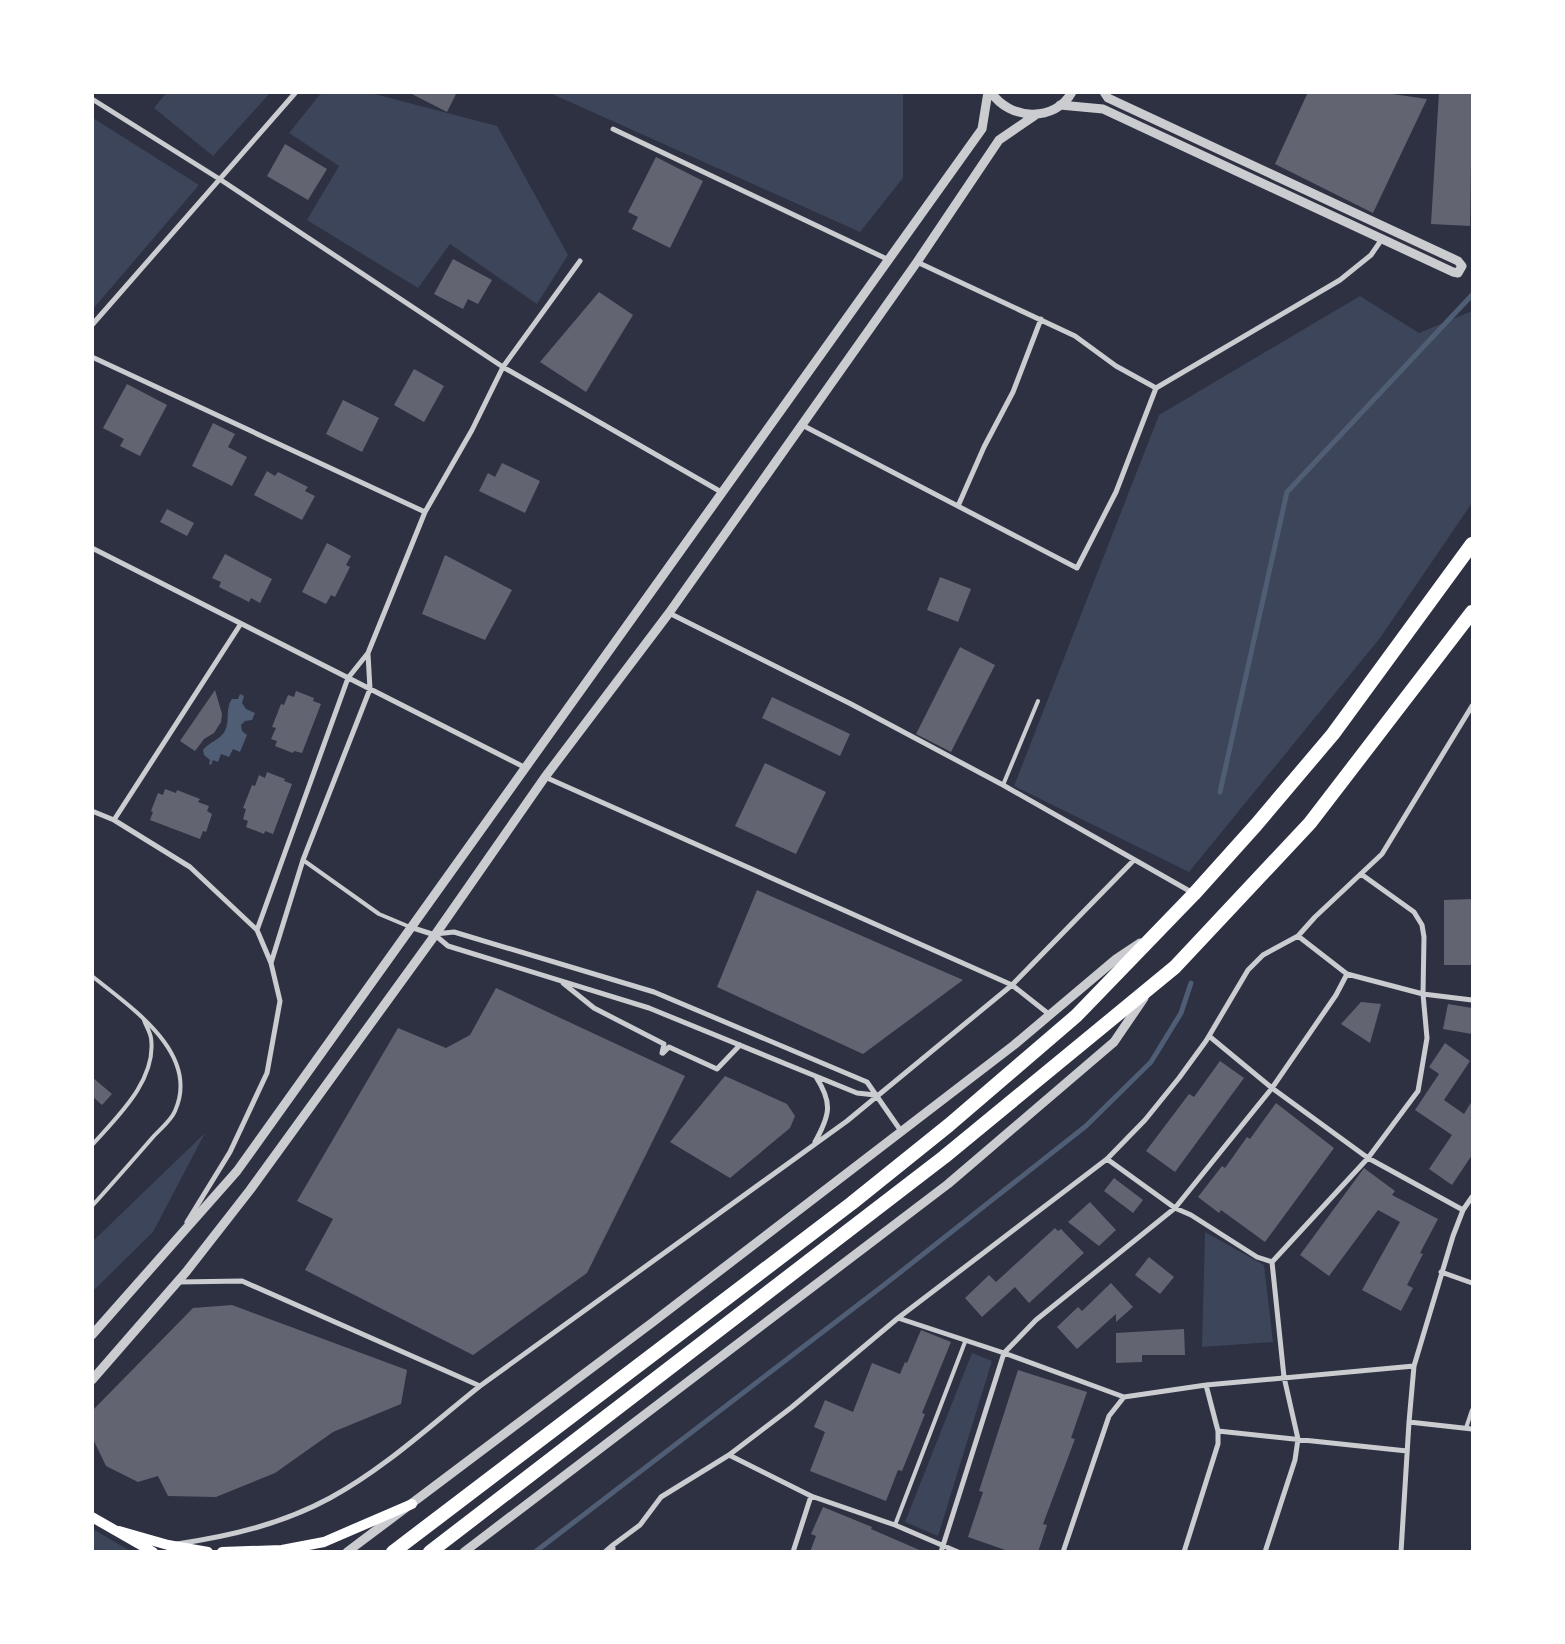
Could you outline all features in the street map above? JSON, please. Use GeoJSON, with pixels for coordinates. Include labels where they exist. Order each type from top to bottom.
{"type":"FeatureCollection","features":[{"type":"Feature","properties":{"kind":"highway"},"geometry":{"type":"LineString","coordinates":[[393,1552],[852,1203],[934,1137],[1076,1016],[1194,894],[1256,825],[1333,734],[1472,544]]}},
{"type":"Feature","properties":{"kind":"highway"},"geometry":{"type":"LineString","coordinates":[[430,1552],[944,1156],[1151,988],[1243,896],[1310,823],[1472,613]]}},
{"type":"Feature","properties":{"kind":"main road"},"geometry":{"type":"LineString","coordinates":[[222,1552],[282,1550],[324,1542],[412,1504]]}},
{"type":"Feature","properties":{"kind":"main road"},"geometry":{"type":"LineString","coordinates":[[92,1517],[153,1552]]}},
{"type":"Feature","properties":{"kind":"main road"},"geometry":{"type":"LineString","coordinates":[[119,1531],[168,1545],[208,1552]]}},
{"type":"Feature","properties":{"kind":"street"},"geometry":{"type":"LineString","coordinates":[[92,325],[221,180],[296,92]]}},
{"type":"Feature","properties":{"kind":"street"},"geometry":{"type":"LineString","coordinates":[[990,92],[1003,106],[1016,113],[1037,114],[1045,113],[1060,105],[1072,92]]}},
{"type":"Feature","properties":{"kind":"street"},"geometry":{"type":"LineString","coordinates":[[92,1335],[237,1171],[982,129],[990,92]]}},
{"type":"Feature","properties":{"kind":"street"},"geometry":{"type":"LineString","coordinates":[[1060,105],[1103,109],[1453,272],[1458,273],[1461,270],[1462,266],[1458,261],[1108,98],[1104,92]]}},
{"type":"Feature","properties":{"kind":"street"},"geometry":{"type":"LineString","coordinates":[[92,99],[221,180],[503,367],[723,493]]}},
{"type":"Feature","properties":{"kind":"street"},"geometry":{"type":"LineString","coordinates":[[92,1380],[178,1282],[250,1190],[435,934],[544,777],[668,613],[917,262],[999,140],[1037,114]]}},
{"type":"Feature","properties":{"kind":"street"},"geometry":{"type":"LineString","coordinates":[[613,129],[889,261]]}},
{"type":"Feature","properties":{"kind":"street"},"geometry":{"type":"LineString","coordinates":[[801,424],[1077,568],[1116,492],[1156,388],[1340,280],[1371,256],[1382,239]]}},
{"type":"Feature","properties":{"kind":"street"},"geometry":{"type":"LineString","coordinates":[[257,930],[348,678],[368,653],[426,512],[472,430],[503,367],[580,261]]}},
{"type":"Feature","properties":{"kind":"street"},"geometry":{"type":"LineString","coordinates":[[917,262],[1041,318],[1075,336],[1116,366],[1156,388]]}},
{"type":"Feature","properties":{"kind":"street"},"geometry":{"type":"LineString","coordinates":[[958,506],[984,447],[1013,392],[1041,318]]}},
{"type":"Feature","properties":{"kind":"street"},"geometry":{"type":"LineString","coordinates":[[92,357],[426,512]]}},
{"type":"Feature","properties":{"kind":"street"},"geometry":{"type":"LineString","coordinates":[[92,548],[240,625],[526,768]]}},
{"type":"Feature","properties":{"kind":"street"},"geometry":{"type":"LineString","coordinates":[[668,613],[850,704],[1003,785],[1194,894]]}},
{"type":"Feature","properties":{"kind":"street"},"geometry":{"type":"LineString","coordinates":[[114,820],[240,625]]}},
{"type":"Feature","properties":{"kind":"street"},"geometry":{"type":"LineString","coordinates":[[271,963],[303,860],[370,689],[368,653]]}},
{"type":"Feature","properties":{"kind":"street"},"geometry":{"type":"LineString","coordinates":[[605,1552],[613,1548],[640,1525],[661,1497],[730,1455],[792,1407],[898,1318],[1107,1159],[1145,1120],[1209,1036],[1248,970],[1263,955],[1298,936],[1315,916],[1382,854],[1472,706]]}},
{"type":"Feature","properties":{"kind":"street"},"geometry":{"type":"LineString","coordinates":[[544,777],[1012,985],[1050,1015]]}},
{"type":"Feature","properties":{"kind":"street"},"geometry":{"type":"LineString","coordinates":[[92,811],[114,820],[190,867],[257,930],[271,963],[280,1001],[267,1073],[230,1152],[172,1246]]}},
{"type":"Feature","properties":{"kind":"street"},"geometry":{"type":"LineString","coordinates":[[168,1545],[232,1535],[288,1518],[330,1498],[362,1478],[480,1386],[813,1145],[875,1096],[1012,985],[1134,860]]}},
{"type":"Feature","properties":{"kind":"street"},"geometry":{"type":"LineString","coordinates":[[1265,1552],[1295,1460],[1298,1439],[1284,1376],[1272,1262],[1368,1158],[1418,1090],[1427,1038],[1423,994],[1424,937],[1419,918],[1414,912],[1361,874]]}},
{"type":"Feature","properties":{"kind":"street"},"geometry":{"type":"LineString","coordinates":[[410,927],[435,934],[454,932],[654,992],[867,1082],[901,1131]]}},
{"type":"Feature","properties":{"kind":"street"},"geometry":{"type":"LineString","coordinates":[[347,1552],[1014,1045],[1116,959],[1157,933]]}},
{"type":"Feature","properties":{"kind":"street"},"geometry":{"type":"LineString","coordinates":[[435,934],[448,946],[649,1008],[857,1093],[875,1096]]}},
{"type":"Feature","properties":{"kind":"street"},"geometry":{"type":"LineString","coordinates":[[1298,936],[1347,974],[1423,994],[1472,1000]]}},
{"type":"Feature","properties":{"kind":"street"},"geometry":{"type":"LineString","coordinates":[[941,1552],[1004,1353],[1036,1320],[1174,1208],[1272,1088],[1336,995],[1347,974]]}},
{"type":"Feature","properties":{"kind":"street"},"geometry":{"type":"LineString","coordinates":[[560,981],[594,1008],[664,1044],[662,1053],[669,1047],[718,1070],[740,1045]]}},
{"type":"Feature","properties":{"kind":"street"},"geometry":{"type":"LineString","coordinates":[[464,1552],[948,1184],[1114,1042],[1151,988]]}},
{"type":"Feature","properties":{"kind":"street"},"geometry":{"type":"LineString","coordinates":[[1209,1036],[1272,1088],[1368,1158],[1463,1210]]}},
{"type":"Feature","properties":{"kind":"street"},"geometry":{"type":"LineString","coordinates":[[813,1145],[827,1121],[826,1093],[816,1076]]}},
{"type":"Feature","properties":{"kind":"street"},"geometry":{"type":"LineString","coordinates":[[1107,1159],[1174,1208],[1191,1215],[1257,1257],[1272,1262]]}},
{"type":"Feature","properties":{"kind":"street"},"geometry":{"type":"LineString","coordinates":[[1402,1552],[1407,1451],[1414,1366],[1441,1272],[1463,1210],[1472,1197]]}},
{"type":"Feature","properties":{"kind":"street"},"geometry":{"type":"LineString","coordinates":[[1441,1272],[1472,1282]]}},
{"type":"Feature","properties":{"kind":"street"},"geometry":{"type":"LineString","coordinates":[[178,1282],[242,1281],[480,1386]]}},
{"type":"Feature","properties":{"kind":"street"},"geometry":{"type":"LineString","coordinates":[[898,1318],[965,1342],[1004,1353],[1124,1397],[1284,1376],[1414,1366]]}},
{"type":"Feature","properties":{"kind":"street"},"geometry":{"type":"LineString","coordinates":[[1184,1552],[1218,1444],[1218,1431],[1206,1385]]}},
{"type":"Feature","properties":{"kind":"street"},"geometry":{"type":"LineString","coordinates":[[1063,1552],[1109,1416],[1124,1397]]}},
{"type":"Feature","properties":{"kind":"street"},"geometry":{"type":"LineString","coordinates":[[1409,1422],[1470,1428]]}},
{"type":"Feature","properties":{"kind":"street"},"geometry":{"type":"LineString","coordinates":[[1218,1431],[1407,1451]]}},
{"type":"Feature","properties":{"kind":"street"},"geometry":{"type":"LineString","coordinates":[[730,1455],[811,1496],[895,1526],[958,1552]]}},
{"type":"Feature","properties":{"kind":"street"},"geometry":{"type":"LineString","coordinates":[[793,1552],[811,1496]]}},
{"type":"Feature","properties":{"kind":"lane"},"geometry":{"type":"LineString","coordinates":[[1003,785],[1038,701]]}},
{"type":"Feature","properties":{"kind":"lane"},"geometry":{"type":"LineString","coordinates":[[303,860],[379,914],[410,927]]}},
{"type":"Feature","properties":{"kind":"lane"},"geometry":{"type":"LineString","coordinates":[[92,976],[144,1018],[165,1040],[176,1063],[180,1086],[175,1112],[92,1206]]}},
{"type":"Feature","properties":{"kind":"lane"},"geometry":{"type":"LineString","coordinates":[[92,1145],[121,1113],[146,1075],[151,1038],[144,1018]]}},
{"type":"Feature","properties":{"kind":"lane"},"geometry":{"type":"LineString","coordinates":[[895,1526],[965,1342]]}},
{"type":"Feature","properties":{"kind":"lane"},"geometry":{"type":"LineString","coordinates":[[1470,1428],[1472,1410]]}},
{"type":"Feature","properties":{"kind":"shaded area"},"geometry":{"type":"Polygon","coordinates":[[[167,92],[270,93],[213,156],[154,108],[167,92]]]}},
{"type":"Feature","properties":{"kind":"shaded area"},"geometry":{"type":"Polygon","coordinates":[[[321,93],[371,93],[497,126],[568,255],[537,304],[450,244],[418,288],[307,220],[339,166],[289,133],[321,93]]]}},
{"type":"Feature","properties":{"kind":"shaded area"},"geometry":{"type":"Polygon","coordinates":[[[550,93],[903,93],[903,178],[860,232],[550,93]]]}},
{"type":"Feature","properties":{"kind":"shaded area"},"geometry":{"type":"Polygon","coordinates":[[[93,118],[199,185],[93,309],[93,118]]]}},
{"type":"Feature","properties":{"kind":"shaded area"},"geometry":{"type":"Polygon","coordinates":[[[1360,296],[1419,333],[1472,311],[1472,503],[1380,638],[1189,872],[1014,786],[1159,415],[1360,296]]]}},
{"type":"Feature","properties":{"kind":"shaded area"},"geometry":{"type":"Polygon","coordinates":[[[240,694],[244,696],[242,703],[246,709],[255,713],[252,720],[245,721],[241,725],[242,731],[247,735],[240,752],[233,749],[229,757],[221,754],[218,762],[213,760],[211,765],[203,750],[225,731],[230,703],[232,699],[238,699],[240,694]]]}},
{"type":"Feature","properties":{"kind":"shaded area"},"geometry":{"type":"Polygon","coordinates":[[[205,1133],[153,1232],[93,1291],[93,1241],[205,1133]]]}},
{"type":"Feature","properties":{"kind":"shaded area"},"geometry":{"type":"Polygon","coordinates":[[[1205,1232],[1264,1265],[1273,1342],[1202,1347],[1205,1232]]]}},
{"type":"Feature","properties":{"kind":"shaded area"},"geometry":{"type":"Polygon","coordinates":[[[972,1353],[992,1361],[938,1536],[905,1522],[972,1353]]]}},
{"type":"Feature","properties":{"kind":"shaded area"},"geometry":{"type":"Polygon","coordinates":[[[93,1529],[130,1551],[93,1551],[93,1529]]]}},
{"type":"Feature","properties":{"kind":"building"},"geometry":{"type":"Polygon","coordinates":[[[408,92],[457,92],[447,112],[408,92]]]}},
{"type":"Feature","properties":{"kind":"building"},"geometry":{"type":"Polygon","coordinates":[[[1308,92],[1379,92],[1427,99],[1373,213],[1275,164],[1308,92]]]}},
{"type":"Feature","properties":{"kind":"building"},"geometry":{"type":"Polygon","coordinates":[[[1439,92],[1472,92],[1470,226],[1431,224],[1439,92]]]}},
{"type":"Feature","properties":{"kind":"building"},"geometry":{"type":"Polygon","coordinates":[[[285,144],[327,169],[308,200],[267,176],[285,144]]]}},
{"type":"Feature","properties":{"kind":"building"},"geometry":{"type":"Polygon","coordinates":[[[656,157],[703,181],[670,248],[632,229],[638,217],[628,212],[656,157]]]}},
{"type":"Feature","properties":{"kind":"building"},"geometry":{"type":"Polygon","coordinates":[[[453,259],[492,280],[478,304],[468,299],[463,309],[434,294],[453,259]]]}},
{"type":"Feature","properties":{"kind":"building"},"geometry":{"type":"Polygon","coordinates":[[[599,292],[633,315],[586,392],[540,362],[599,292]]]}},
{"type":"Feature","properties":{"kind":"building"},"geometry":{"type":"Polygon","coordinates":[[[414,369],[444,386],[424,422],[394,405],[414,369]]]}},
{"type":"Feature","properties":{"kind":"building"},"geometry":{"type":"Polygon","coordinates":[[[127,384],[167,405],[140,456],[120,446],[124,439],[103,428],[127,384]]]}},
{"type":"Feature","properties":{"kind":"building"},"geometry":{"type":"Polygon","coordinates":[[[343,400],[379,418],[362,452],[326,434],[343,400]]]}},
{"type":"Feature","properties":{"kind":"building"},"geometry":{"type":"Polygon","coordinates":[[[213,423],[235,434],[228,447],[247,457],[232,486],[192,466],[213,423]]]}},
{"type":"Feature","properties":{"kind":"building"},"geometry":{"type":"Polygon","coordinates":[[[502,463],[540,481],[525,513],[479,491],[488,473],[495,477],[502,463]]]}},
{"type":"Feature","properties":{"kind":"building"},"geometry":{"type":"Polygon","coordinates":[[[267,471],[275,476],[278,472],[308,487],[305,491],[315,496],[302,520],[254,495],[267,471]]]}},
{"type":"Feature","properties":{"kind":"building"},"geometry":{"type":"Polygon","coordinates":[[[167,509],[194,523],[187,536],[160,522],[167,509]]]}},
{"type":"Feature","properties":{"kind":"building"},"geometry":{"type":"Polygon","coordinates":[[[327,543],[351,556],[346,565],[350,567],[335,597],[331,595],[326,604],[302,592],[327,543]]]}},
{"type":"Feature","properties":{"kind":"building"},"geometry":{"type":"Polygon","coordinates":[[[225,554],[272,579],[260,603],[251,598],[249,602],[219,587],[221,582],[212,578],[225,554]]]}},
{"type":"Feature","properties":{"kind":"building"},"geometry":{"type":"Polygon","coordinates":[[[445,555],[512,590],[485,640],[422,614],[445,555]]]}},
{"type":"Feature","properties":{"kind":"building"},"geometry":{"type":"Polygon","coordinates":[[[940,577],[971,589],[958,622],[927,610],[940,577]]]}},
{"type":"Feature","properties":{"kind":"building"},"geometry":{"type":"Polygon","coordinates":[[[960,647],[995,665],[951,752],[916,734],[960,647]]]}},
{"type":"Feature","properties":{"kind":"building"},"geometry":{"type":"Polygon","coordinates":[[[215,690],[222,714],[221,722],[214,733],[204,739],[195,751],[180,741],[215,690]]]}},
{"type":"Feature","properties":{"kind":"building"},"geometry":{"type":"Polygon","coordinates":[[[296,691],[314,698],[313,701],[321,704],[302,753],[294,751],[293,753],[275,746],[277,741],[271,739],[276,728],[272,727],[281,704],[284,705],[288,695],[294,697],[296,691]]]}},
{"type":"Feature","properties":{"kind":"building"},"geometry":{"type":"Polygon","coordinates":[[[772,697],[850,734],[840,756],[762,718],[772,697]]]}},
{"type":"Feature","properties":{"kind":"building"},"geometry":{"type":"Polygon","coordinates":[[[765,763],[826,792],[796,854],[735,826],[765,763]]]}},
{"type":"Feature","properties":{"kind":"building"},"geometry":{"type":"Polygon","coordinates":[[[267,772],[292,784],[273,834],[265,831],[264,834],[246,827],[248,821],[243,819],[246,809],[243,808],[252,785],[255,786],[259,775],[265,778],[267,772]]]}},
{"type":"Feature","properties":{"kind":"building"},"geometry":{"type":"Polygon","coordinates":[[[165,789],[176,793],[177,790],[200,799],[198,802],[209,806],[207,811],[212,814],[206,832],[203,831],[200,839],[150,820],[153,812],[151,811],[158,793],[163,795],[165,789]]]}},
{"type":"Feature","properties":{"kind":"building"},"geometry":{"type":"Polygon","coordinates":[[[757,890],[963,980],[863,1054],[717,987],[757,890]]]}},
{"type":"Feature","properties":{"kind":"building"},"geometry":{"type":"Polygon","coordinates":[[[1472,899],[1472,965],[1444,965],[1444,900],[1472,899]]]}},
{"type":"Feature","properties":{"kind":"building"},"geometry":{"type":"Polygon","coordinates":[[[496,988],[685,1076],[587,1273],[473,1355],[305,1270],[333,1219],[297,1201],[398,1028],[446,1048],[470,1035],[496,988]]]}},
{"type":"Feature","properties":{"kind":"building"},"geometry":{"type":"Polygon","coordinates":[[[1361,1002],[1381,1004],[1370,1043],[1341,1024],[1361,1002]]]}},
{"type":"Feature","properties":{"kind":"building"},"geometry":{"type":"Polygon","coordinates":[[[1448,1004],[1472,1008],[1472,1034],[1443,1029],[1448,1004]]]}},
{"type":"Feature","properties":{"kind":"building"},"geometry":{"type":"Polygon","coordinates":[[[1445,1043],[1470,1061],[1444,1100],[1464,1114],[1472,1101],[1472,1155],[1452,1185],[1429,1169],[1452,1135],[1415,1110],[1439,1074],[1429,1067],[1445,1043]]]}},
{"type":"Feature","properties":{"kind":"building"},"geometry":{"type":"Polygon","coordinates":[[[1220,1061],[1244,1078],[1175,1172],[1146,1151],[1189,1094],[1194,1097],[1220,1061]]]}},
{"type":"Feature","properties":{"kind":"building"},"geometry":{"type":"Polygon","coordinates":[[[725,1076],[787,1104],[795,1116],[790,1128],[730,1178],[670,1142],[725,1076]]]}},
{"type":"Feature","properties":{"kind":"building"},"geometry":{"type":"Polygon","coordinates":[[[92,1077],[112,1094],[102,1105],[92,1096],[92,1077]]]}},
{"type":"Feature","properties":{"kind":"building"},"geometry":{"type":"Polygon","coordinates":[[[1276,1103],[1334,1148],[1265,1242],[1221,1210],[1219,1213],[1198,1197],[1222,1166],[1225,1168],[1247,1137],[1250,1139],[1276,1103]]]}},
{"type":"Feature","properties":{"kind":"building"},"geometry":{"type":"Polygon","coordinates":[[[1364,1168],[1395,1191],[1392,1195],[1438,1219],[1420,1253],[1423,1254],[1407,1285],[1413,1288],[1401,1311],[1362,1290],[1400,1222],[1378,1210],[1329,1276],[1300,1255],[1364,1168]]]}},
{"type":"Feature","properties":{"kind":"building"},"geometry":{"type":"Polygon","coordinates":[[[1114,1178],[1143,1200],[1133,1213],[1104,1191],[1114,1178]]]}},
{"type":"Feature","properties":{"kind":"building"},"geometry":{"type":"Polygon","coordinates":[[[1090,1202],[1116,1230],[1099,1246],[1068,1222],[1090,1202]]]}},
{"type":"Feature","properties":{"kind":"building"},"geometry":{"type":"Polygon","coordinates":[[[1055,1228],[1058,1231],[1061,1229],[1084,1253],[1029,1303],[1015,1287],[982,1317],[965,1298],[989,1275],[996,1282],[1055,1228]]]}},
{"type":"Feature","properties":{"kind":"building"},"geometry":{"type":"Polygon","coordinates":[[[1149,1257],[1174,1277],[1160,1294],[1135,1275],[1149,1257]]]}},
{"type":"Feature","properties":{"kind":"building"},"geometry":{"type":"Polygon","coordinates":[[[1111,1283],[1133,1307],[1116,1322],[1116,1314],[1077,1349],[1057,1327],[1078,1307],[1082,1311],[1111,1283]]]}},
{"type":"Feature","properties":{"kind":"building"},"geometry":{"type":"Polygon","coordinates":[[[232,1305],[407,1370],[401,1404],[333,1432],[275,1473],[216,1497],[168,1496],[158,1476],[138,1482],[106,1466],[92,1437],[92,1411],[193,1308],[232,1305]]]}},
{"type":"Feature","properties":{"kind":"building"},"geometry":{"type":"Polygon","coordinates":[[[1184,1329],[1185,1355],[1142,1355],[1142,1362],[1116,1363],[1116,1333],[1184,1329]]]}},
{"type":"Feature","properties":{"kind":"building"},"geometry":{"type":"Polygon","coordinates":[[[921,1330],[951,1342],[922,1413],[925,1414],[902,1471],[898,1470],[886,1501],[810,1471],[825,1432],[814,1427],[825,1400],[853,1412],[872,1363],[900,1374],[905,1362],[907,1363],[921,1330]]]}},
{"type":"Feature","properties":{"kind":"building"},"geometry":{"type":"Polygon","coordinates":[[[1018,1370],[1087,1392],[1071,1438],[1075,1439],[1043,1524],[1047,1525],[1038,1552],[1011,1552],[968,1537],[983,1492],[979,1491],[1018,1370]]]}},
{"type":"Feature","properties":{"kind":"building"},"geometry":{"type":"Polygon","coordinates":[[[823,1507],[872,1527],[871,1529],[924,1552],[810,1552],[816,1536],[811,1534],[823,1507]]]}},
{"type":"Feature","properties":{"kind":"waterway"},"geometry":{"type":"LineString","coordinates":[[1220,792],[1287,492],[1472,295]]}},
{"type":"Feature","properties":{"kind":"waterway"},"geometry":{"type":"LineString","coordinates":[[535,1552],[884,1285],[1086,1126],[1151,1062],[1181,1013],[1191,983]]}}]}
